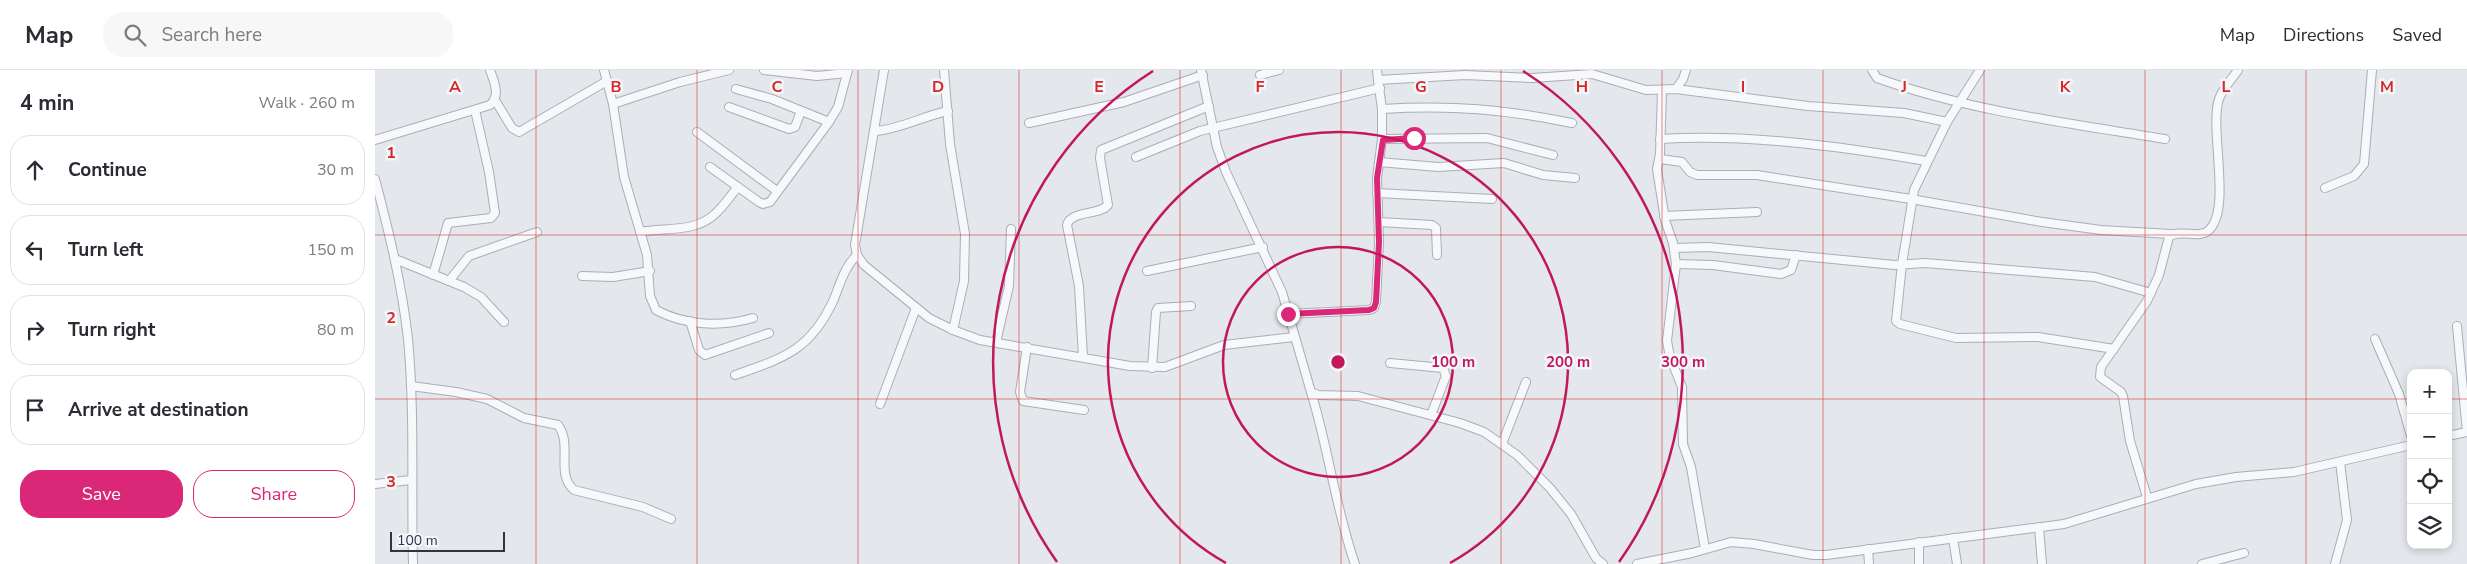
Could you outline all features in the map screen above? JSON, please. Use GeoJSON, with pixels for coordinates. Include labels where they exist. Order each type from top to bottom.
{"type":"FeatureCollection","features":[{"type":"Feature","properties":{"kind":"street"},"geometry":{"type":"LineString","coordinates":[[375,140],[490,105],[495,100],[496,93],[490,70]]}},
{"type":"Feature","properties":{"kind":"street"},"geometry":{"type":"LineString","coordinates":[[604,70],[613,104],[624,177],[650,271],[650,296],[656,310],[690,321],[718,325],[753,318]]}},
{"type":"Feature","properties":{"kind":"street"},"geometry":{"type":"LineString","coordinates":[[613,104],[680,82],[729,70]]}},
{"type":"Feature","properties":{"kind":"street"},"geometry":{"type":"LineString","coordinates":[[711,167],[763,204],[770,202],[814,145],[838,107],[848,72],[817,76],[763,70]]}},
{"type":"Feature","properties":{"kind":"street"},"geometry":{"type":"LineString","coordinates":[[884,70],[876,131],[855,232],[857,255],[864,265],[916,308],[953,330],[996,342],[1130,366],[1152,368],[1179,364],[1224,345],[1294,337]]}},
{"type":"Feature","properties":{"kind":"street"},"geometry":{"type":"LineString","coordinates":[[944,70],[950,144],[961,209],[965,250],[964,281],[953,330]]}},
{"type":"Feature","properties":{"kind":"street"},"geometry":{"type":"LineString","coordinates":[[1261,74],[1279,70]]}},
{"type":"Feature","properties":{"kind":"street"},"geometry":{"type":"LineString","coordinates":[[1288,314],[1369,310],[1374,308],[1376,302],[1379,222],[1377,193],[1383,140],[1382,109],[1377,70]]}},
{"type":"Feature","properties":{"kind":"street"},"geometry":{"type":"LineString","coordinates":[[1676,89],[1683,80],[1686,70]]}},
{"type":"Feature","properties":{"kind":"street"},"geometry":{"type":"LineString","coordinates":[[1873,70],[1877,78],[1959,102],[2003,112],[2165,139]]}},
{"type":"Feature","properties":{"kind":"street"},"geometry":{"type":"LineString","coordinates":[[1980,70],[1947,122],[1926,161],[1911,199],[1896,317],[1900,324],[1956,338],[2038,337],[2114,349]]}},
{"type":"Feature","properties":{"kind":"street"},"geometry":{"type":"LineString","coordinates":[[1660,159],[1683,162],[1690,172],[1697,175],[1757,175],[2101,230],[2203,234],[2212,227],[2217,212],[2219,178],[2216,113],[2223,90],[2238,70]]}},
{"type":"Feature","properties":{"kind":"street"},"geometry":{"type":"LineString","coordinates":[[2325,188],[2354,176],[2364,164],[2372,70]]}},
{"type":"Feature","properties":{"kind":"street"},"geometry":{"type":"LineString","coordinates":[[1029,123],[1123,102],[1202,72],[1213,128],[1226,172],[1263,246],[1282,292],[1325,437],[1336,504],[1355,564]]}},
{"type":"Feature","properties":{"kind":"street"},"geometry":{"type":"LineString","coordinates":[[1136,157],[1213,128],[1379,84],[1465,75],[1532,78],[1592,74],[1646,90],[1676,89],[1808,106],[1904,113],[1947,122]]}},
{"type":"Feature","properties":{"kind":"street"},"geometry":{"type":"LineString","coordinates":[[495,100],[511,128],[519,132],[607,81]]}},
{"type":"Feature","properties":{"kind":"street"},"geometry":{"type":"LineString","coordinates":[[736,88],[765,96],[829,122]]}},
{"type":"Feature","properties":{"kind":"street"},"geometry":{"type":"LineString","coordinates":[[1661,91],[1660,159],[1657,169],[1664,216],[1674,248],[1676,264],[1667,341],[1670,356],[1682,387],[1683,444],[1691,467],[1705,550]]}},
{"type":"Feature","properties":{"kind":"street"},"geometry":{"type":"LineString","coordinates":[[1083,357],[1079,286],[1067,225],[1072,218],[1101,211],[1108,205],[1100,158],[1101,150],[1209,106]]}},
{"type":"Feature","properties":{"kind":"street"},"geometry":{"type":"LineString","coordinates":[[1382,109],[1423,106],[1492,108],[1573,123]]}},
{"type":"Feature","properties":{"kind":"street"},"geometry":{"type":"LineString","coordinates":[[729,107],[789,129],[795,127],[801,111]]}},
{"type":"Feature","properties":{"kind":"street"},"geometry":{"type":"LineString","coordinates":[[433,275],[448,224],[491,218],[495,213],[489,172],[475,110]]}},
{"type":"Feature","properties":{"kind":"street"},"geometry":{"type":"LineString","coordinates":[[876,131],[899,128],[926,115],[948,111]]}},
{"type":"Feature","properties":{"kind":"street"},"geometry":{"type":"LineString","coordinates":[[697,132],[777,191]]}},
{"type":"Feature","properties":{"kind":"street"},"geometry":{"type":"LineString","coordinates":[[1660,139],[1702,137],[1736,139],[1880,153],[1926,161]]}},
{"type":"Feature","properties":{"kind":"street"},"geometry":{"type":"LineString","coordinates":[[1383,140],[1487,138],[1553,155]]}},
{"type":"Feature","properties":{"kind":"street"},"geometry":{"type":"LineString","coordinates":[[1379,162],[1439,167],[1504,164],[1543,175],[1575,178]]}},
{"type":"Feature","properties":{"kind":"street"},"geometry":{"type":"LineString","coordinates":[[375,179],[379,208],[395,259],[408,338],[411,386],[413,564]]}},
{"type":"Feature","properties":{"kind":"street"},"geometry":{"type":"LineString","coordinates":[[640,232],[680,228],[706,222],[738,187]]}},
{"type":"Feature","properties":{"kind":"street"},"geometry":{"type":"LineString","coordinates":[[1377,193],[1492,199]]}},
{"type":"Feature","properties":{"kind":"street"},"geometry":{"type":"LineString","coordinates":[[1664,216],[1757,212]]}},
{"type":"Feature","properties":{"kind":"street"},"geometry":{"type":"LineString","coordinates":[[1379,222],[1433,224],[1436,228],[1437,255]]}},
{"type":"Feature","properties":{"kind":"street"},"geometry":{"type":"LineString","coordinates":[[996,342],[1009,286],[1011,229]]}},
{"type":"Feature","properties":{"kind":"street"},"geometry":{"type":"LineString","coordinates":[[449,281],[469,256],[537,232]]}},
{"type":"Feature","properties":{"kind":"street"},"geometry":{"type":"LineString","coordinates":[[2147,497],[2130,441],[2123,396],[2121,392],[2100,377],[2101,367],[2130,329],[2151,293],[2171,234]]}},
{"type":"Feature","properties":{"kind":"street"},"geometry":{"type":"LineString","coordinates":[[1147,271],[1263,246]]}},
{"type":"Feature","properties":{"kind":"street"},"geometry":{"type":"LineString","coordinates":[[1674,248],[1708,247],[1902,264],[1925,262],[2101,278],[2151,293]]}},
{"type":"Feature","properties":{"kind":"street"},"geometry":{"type":"LineString","coordinates":[[735,375],[775,361],[792,353],[806,342],[833,301],[847,268],[857,255]]}},
{"type":"Feature","properties":{"kind":"street"},"geometry":{"type":"LineString","coordinates":[[1676,264],[1713,265],[1781,274],[1791,270],[1796,255]]}},
{"type":"Feature","properties":{"kind":"street"},"geometry":{"type":"LineString","coordinates":[[395,259],[449,281],[481,297],[505,322]]}},
{"type":"Feature","properties":{"kind":"street"},"geometry":{"type":"LineString","coordinates":[[582,276],[613,277],[650,271]]}},
{"type":"Feature","properties":{"kind":"street"},"geometry":{"type":"LineString","coordinates":[[1152,368],[1155,312],[1158,308],[1191,306]]}},
{"type":"Feature","properties":{"kind":"street"},"geometry":{"type":"LineString","coordinates":[[879,404],[916,308]]}},
{"type":"Feature","properties":{"kind":"street"},"geometry":{"type":"LineString","coordinates":[[690,321],[699,350],[705,355],[769,333]]}},
{"type":"Feature","properties":{"kind":"street"},"geometry":{"type":"LineString","coordinates":[[2452,435],[2467,432],[2457,326]]}},
{"type":"Feature","properties":{"kind":"street"},"geometry":{"type":"LineString","coordinates":[[2375,340],[2399,394],[2407,422]]}},
{"type":"Feature","properties":{"kind":"street"},"geometry":{"type":"LineString","coordinates":[[1027,348],[1020,392],[1023,400],[1028,403],[1084,410]]}},
{"type":"Feature","properties":{"kind":"street"},"geometry":{"type":"LineString","coordinates":[[1391,363],[1443,368],[1446,376],[1431,415]]}},
{"type":"Feature","properties":{"kind":"street"},"geometry":{"type":"LineString","coordinates":[[1503,444],[1526,382]]}},
{"type":"Feature","properties":{"kind":"street"},"geometry":{"type":"LineString","coordinates":[[411,386],[487,399],[524,418],[558,425],[564,438],[565,478],[574,490],[624,501],[671,519]]}},
{"type":"Feature","properties":{"kind":"street"},"geometry":{"type":"LineString","coordinates":[[1311,392],[1318,395],[1358,396],[1431,415],[1484,432],[1503,444],[1550,488],[1571,514],[1596,558],[1603,564]]}},
{"type":"Feature","properties":{"kind":"street"},"geometry":{"type":"LineString","coordinates":[[1637,564],[1705,550],[1731,542],[1754,544],[1813,555],[2039,528],[2086,518],[2147,497],[2216,480],[2294,472],[2407,446]]}},
{"type":"Feature","properties":{"kind":"street"},"geometry":{"type":"LineString","coordinates":[[2335,564],[2347,520],[2340,462]]}},
{"type":"Feature","properties":{"kind":"street"},"geometry":{"type":"LineString","coordinates":[[375,484],[411,480]]}},
{"type":"Feature","properties":{"kind":"street"},"geometry":{"type":"LineString","coordinates":[[2039,528],[2042,564]]}},
{"type":"Feature","properties":{"kind":"street"},"geometry":{"type":"LineString","coordinates":[[1953,538],[1957,564]]}},
{"type":"Feature","properties":{"kind":"street"},"geometry":{"type":"LineString","coordinates":[[1919,542],[1919,564]]}},
{"type":"Feature","properties":{"kind":"street"},"geometry":{"type":"LineString","coordinates":[[1868,549],[1869,564]]}},
{"type":"Feature","properties":{"kind":"street"},"geometry":{"type":"LineString","coordinates":[[2202,564],[2244,553]]}},
{"type":"Feature","properties":{"kind":"route"},"geometry":{"type":"LineString","coordinates":[[1288,314],[1369,310],[1374,308],[1376,302],[1379,242],[1377,178],[1383,140],[1414,138]]}}]}
